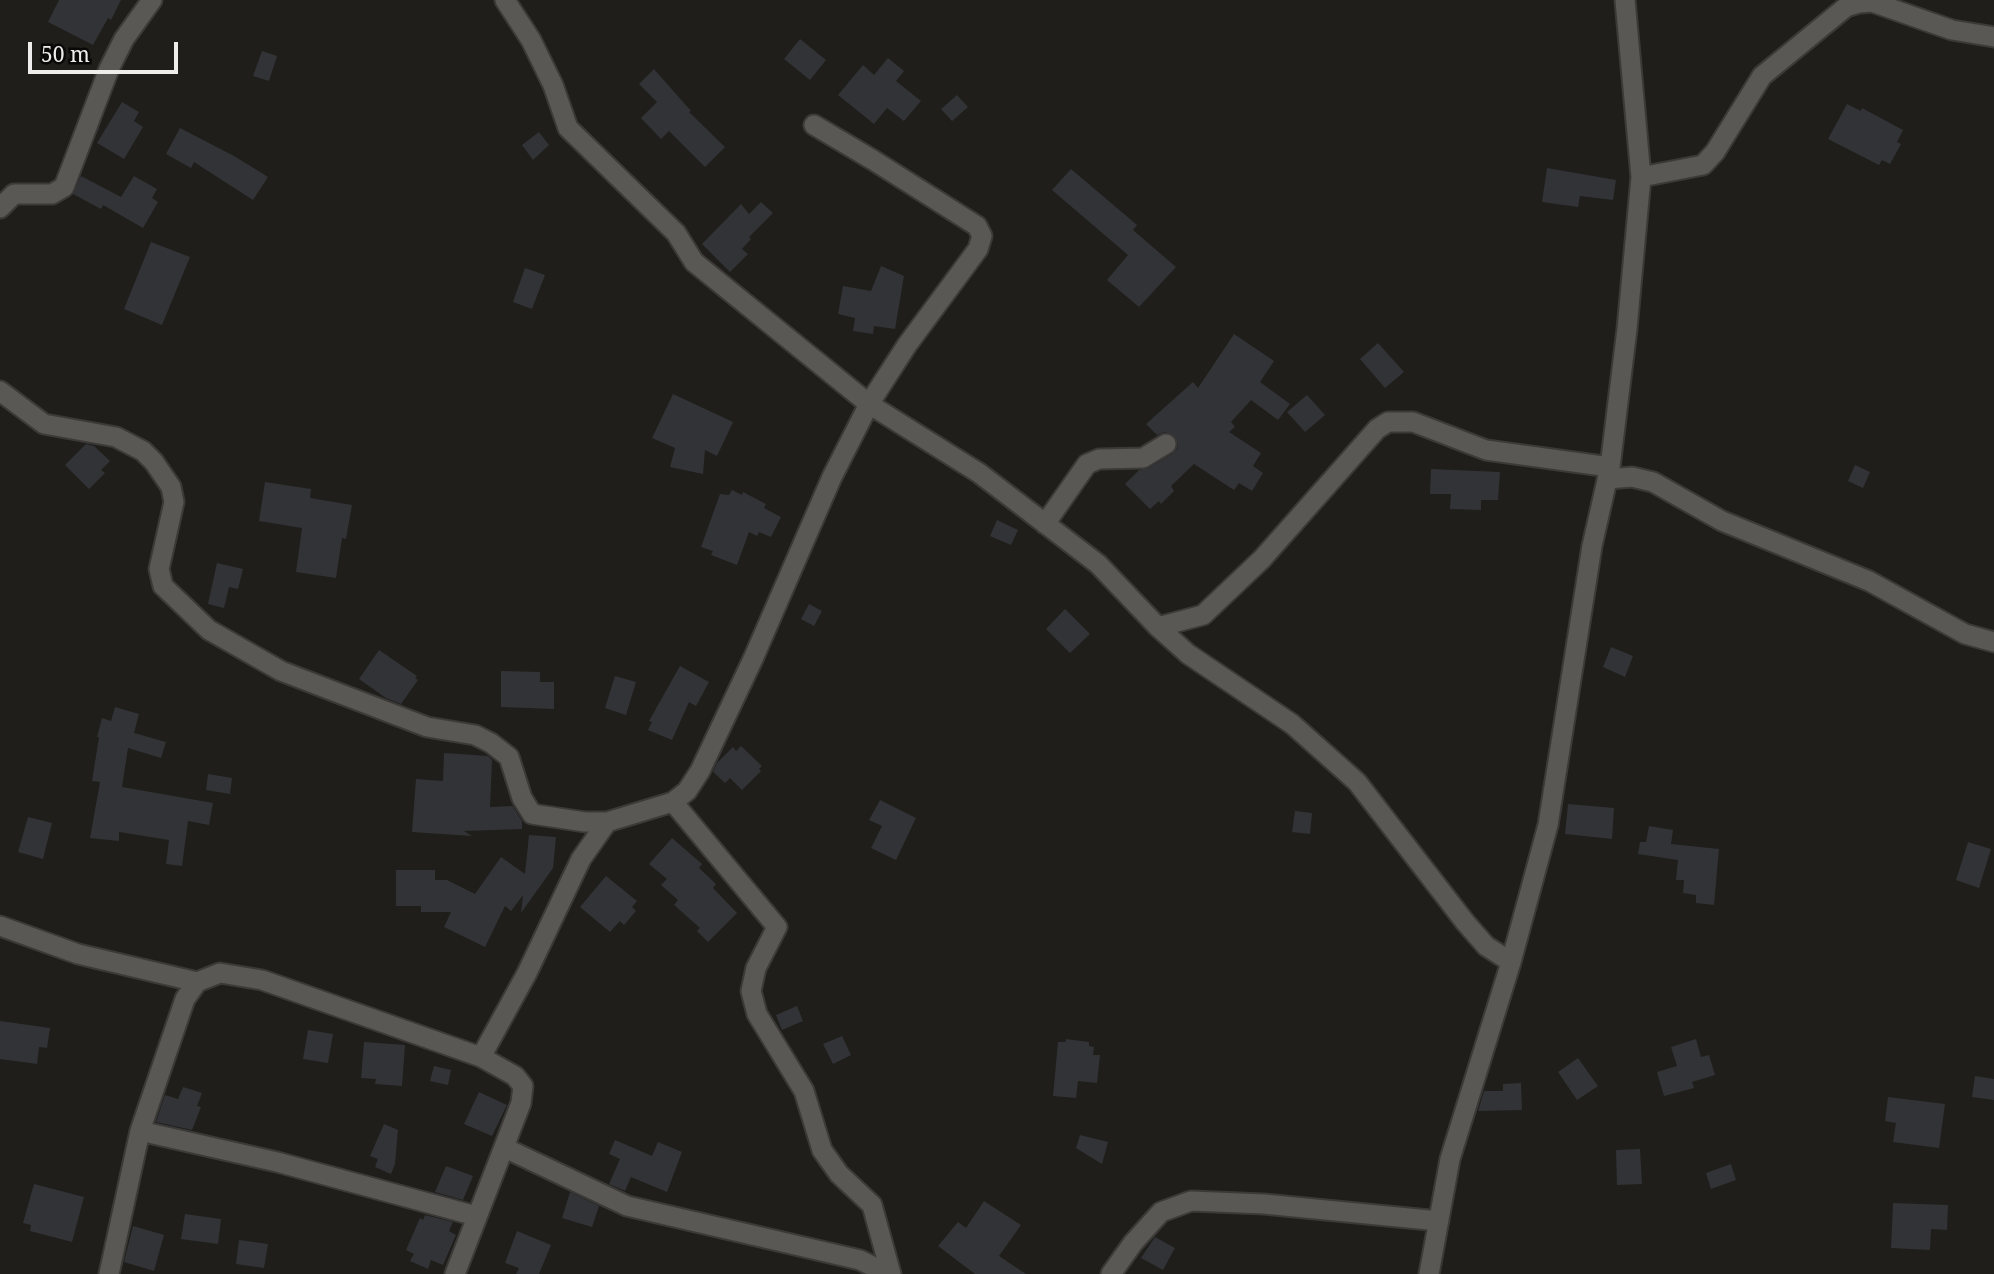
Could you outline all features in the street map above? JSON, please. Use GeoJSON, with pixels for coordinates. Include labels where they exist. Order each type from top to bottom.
{"type":"FeatureCollection","features":[{"type":"Feature","properties":{"kind":"street"},"geometry":{"type":"LineString","coordinates":[[0,208],[14,194],[52,194],[64,187],[109,69],[124,39],[152,0]]}},
{"type":"Feature","properties":{"kind":"street"},"geometry":{"type":"LineString","coordinates":[[505,0],[531,40],[553,85],[568,128],[676,233],[694,262],[869,404],[979,473],[1098,564],[1158,627],[1188,654],[1292,724],[1357,782],[1465,922],[1486,946],[1511,962]]}},
{"type":"Feature","properties":{"kind":"street"},"geometry":{"type":"LineString","coordinates":[[1429,1274],[1450,1159],[1511,962],[1548,825],[1592,547],[1609,473],[1627,329],[1641,177],[1625,0]]}},
{"type":"Feature","properties":{"kind":"street"},"geometry":{"type":"LineString","coordinates":[[1641,177],[1703,165],[1715,152],[1762,76],[1846,7],[1872,2],[1952,30],[1994,37]]}},
{"type":"Feature","properties":{"kind":"street"},"geometry":{"type":"LineString","coordinates":[[0,391],[44,424],[117,437],[144,451],[154,462],[171,487],[174,502],[159,569],[163,586],[209,630],[281,671],[427,727],[475,735],[491,743],[509,758],[522,798],[532,814],[585,822],[607,822],[673,802],[687,791],[700,771],[753,659],[832,477],[869,404],[907,345],[978,249],[982,236],[977,226],[814,125]]}},
{"type":"Feature","properties":{"kind":"street"},"geometry":{"type":"LineString","coordinates":[[1158,627],[1203,615],[1262,559],[1377,429],[1388,422],[1413,422],[1486,450],[1653,482],[1722,521],[1869,581],[1965,634],[1994,642]]}},
{"type":"Feature","properties":{"kind":"street"},"geometry":{"type":"LineString","coordinates":[[1045,524],[1087,464],[1099,459],[1143,458],[1166,444]]}},
{"type":"Feature","properties":{"kind":"street"},"geometry":{"type":"LineString","coordinates":[[673,802],[777,927],[756,968],[751,992],[757,1014],[804,1091],[822,1150],[839,1174],[872,1205],[890,1274]]}},
{"type":"Feature","properties":{"kind":"street"},"geometry":{"type":"LineString","coordinates":[[481,1057],[527,973],[581,859],[607,822]]}},
{"type":"Feature","properties":{"kind":"street"},"geometry":{"type":"LineString","coordinates":[[0,926],[78,954],[197,982]]}},
{"type":"Feature","properties":{"kind":"street"},"geometry":{"type":"LineString","coordinates":[[112,1273],[140,1131],[185,999],[197,982],[220,973],[262,980],[481,1057],[515,1076],[523,1086],[521,1103],[505,1148],[455,1274]]}},
{"type":"Feature","properties":{"kind":"street"},"geometry":{"type":"LineString","coordinates":[[140,1131],[277,1162],[477,1216]]}},
{"type":"Feature","properties":{"kind":"street"},"geometry":{"type":"LineString","coordinates":[[505,1148],[627,1206],[860,1260],[890,1274]]}},
{"type":"Feature","properties":{"kind":"street"},"geometry":{"type":"LineString","coordinates":[[1111,1274],[1133,1243],[1161,1212],[1191,1201],[1264,1204],[1439,1221]]}},
{"type":"Feature","properties":{"kind":"building"},"geometry":{"type":"Polygon","coordinates":[[[59,0],[121,0],[93,45],[48,22],[59,0]]]}},
{"type":"Feature","properties":{"kind":"building"},"geometry":{"type":"Polygon","coordinates":[[[800,39],[826,60],[810,80],[784,59],[800,39]]]}},
{"type":"Feature","properties":{"kind":"building"},"geometry":{"type":"Polygon","coordinates":[[[262,51],[277,56],[269,81],[253,76],[262,51]]]}},
{"type":"Feature","properties":{"kind":"building"},"geometry":{"type":"Polygon","coordinates":[[[888,58],[904,71],[896,81],[921,101],[904,121],[887,108],[874,124],[838,95],[863,65],[874,75],[888,58]]]}},
{"type":"Feature","properties":{"kind":"building"},"geometry":{"type":"Polygon","coordinates":[[[654,69],[691,111],[689,112],[725,147],[705,167],[669,131],[661,139],[641,118],[657,102],[639,84],[654,69]]]}},
{"type":"Feature","properties":{"kind":"building"},"geometry":{"type":"Polygon","coordinates":[[[957,95],[968,107],[952,121],[941,109],[957,95]]]}},
{"type":"Feature","properties":{"kind":"building"},"geometry":{"type":"Polygon","coordinates":[[[122,102],[139,112],[134,121],[143,127],[124,159],[97,143],[122,102]]]}},
{"type":"Feature","properties":{"kind":"building"},"geometry":{"type":"Polygon","coordinates":[[[1847,104],[1861,111],[1862,108],[1903,130],[1897,142],[1901,144],[1890,164],[1882,160],[1879,165],[1828,139],[1847,104]]]}},
{"type":"Feature","properties":{"kind":"building"},"geometry":{"type":"Polygon","coordinates":[[[180,128],[268,177],[253,200],[194,162],[191,168],[166,154],[180,128]]]}},
{"type":"Feature","properties":{"kind":"building"},"geometry":{"type":"Polygon","coordinates":[[[539,132],[549,145],[533,160],[522,145],[539,132]]]}},
{"type":"Feature","properties":{"kind":"building"},"geometry":{"type":"Polygon","coordinates":[[[1547,168],[1616,180],[1613,200],[1580,196],[1578,207],[1542,202],[1547,168]]]}},
{"type":"Feature","properties":{"kind":"building"},"geometry":{"type":"Polygon","coordinates":[[[1071,169],[1137,225],[1133,230],[1176,267],[1139,307],[1107,280],[1128,255],[1052,190],[1071,169]]]}},
{"type":"Feature","properties":{"kind":"building"},"geometry":{"type":"Polygon","coordinates":[[[81,176],[121,197],[134,176],[157,189],[152,198],[158,202],[143,228],[103,205],[101,209],[73,194],[81,176]]]}},
{"type":"Feature","properties":{"kind":"building"},"geometry":{"type":"Polygon","coordinates":[[[761,202],[773,213],[749,237],[751,239],[742,249],[748,254],[730,272],[702,244],[741,204],[749,214],[761,202]]]}},
{"type":"Feature","properties":{"kind":"building"},"geometry":{"type":"Polygon","coordinates":[[[151,242],[190,257],[162,325],[124,309],[151,242]]]}},
{"type":"Feature","properties":{"kind":"building"},"geometry":{"type":"Polygon","coordinates":[[[881,266],[904,276],[895,329],[874,326],[873,334],[853,331],[855,318],[838,314],[843,286],[871,291],[881,266]]]}},
{"type":"Feature","properties":{"kind":"building"},"geometry":{"type":"Polygon","coordinates":[[[525,268],[545,275],[532,309],[513,302],[525,268]]]}},
{"type":"Feature","properties":{"kind":"building"},"geometry":{"type":"Polygon","coordinates":[[[1234,334],[1274,361],[1260,382],[1290,404],[1278,420],[1251,400],[1231,422],[1235,427],[1229,432],[1261,453],[1253,466],[1263,473],[1252,491],[1239,483],[1234,490],[1194,464],[1171,486],[1174,491],[1161,504],[1159,501],[1150,509],[1125,484],[1139,470],[1149,468],[1172,454],[1178,443],[1172,434],[1165,432],[1157,435],[1146,424],[1193,382],[1198,388],[1234,334]]]}},
{"type":"Feature","properties":{"kind":"building"},"geometry":{"type":"Polygon","coordinates":[[[1378,343],[1404,372],[1385,388],[1360,359],[1378,343]]]}},
{"type":"Feature","properties":{"kind":"building"},"geometry":{"type":"Polygon","coordinates":[[[673,394],[733,422],[717,456],[705,450],[703,474],[670,467],[675,448],[652,438],[673,394]]]}},
{"type":"Feature","properties":{"kind":"building"},"geometry":{"type":"Polygon","coordinates":[[[1307,395],[1325,415],[1305,432],[1287,412],[1307,395]]]}},
{"type":"Feature","properties":{"kind":"building"},"geometry":{"type":"Polygon","coordinates":[[[86,444],[94,446],[110,461],[101,470],[105,473],[89,489],[65,465],[86,444]]]}},
{"type":"Feature","properties":{"kind":"building"},"geometry":{"type":"Polygon","coordinates":[[[1855,465],[1870,472],[1863,488],[1848,481],[1855,465]]]}},
{"type":"Feature","properties":{"kind":"building"},"geometry":{"type":"Polygon","coordinates":[[[1431,469],[1500,472],[1498,500],[1481,500],[1481,510],[1450,509],[1451,494],[1430,494],[1431,469]]]}},
{"type":"Feature","properties":{"kind":"building"},"geometry":{"type":"Polygon","coordinates":[[[265,482],[311,489],[310,498],[352,505],[346,539],[342,538],[336,578],[296,572],[302,528],[259,521],[265,482]]]}},
{"type":"Feature","properties":{"kind":"building"},"geometry":{"type":"Polygon","coordinates":[[[732,490],[742,495],[743,492],[766,504],[764,508],[781,517],[771,537],[759,532],[757,536],[749,532],[737,565],[711,555],[713,551],[701,547],[720,494],[729,495],[732,490]]]}},
{"type":"Feature","properties":{"kind":"building"},"geometry":{"type":"Polygon","coordinates":[[[997,520],[1018,530],[1011,545],[990,536],[997,520]]]}},
{"type":"Feature","properties":{"kind":"building"},"geometry":{"type":"Polygon","coordinates":[[[217,563],[243,569],[238,589],[229,587],[224,608],[208,604],[217,563]]]}},
{"type":"Feature","properties":{"kind":"building"},"geometry":{"type":"Polygon","coordinates":[[[809,604],[822,611],[814,626],[801,619],[809,604]]]}},
{"type":"Feature","properties":{"kind":"building"},"geometry":{"type":"Polygon","coordinates":[[[1065,609],[1090,634],[1070,653],[1046,629],[1065,609]]]}},
{"type":"Feature","properties":{"kind":"building"},"geometry":{"type":"Polygon","coordinates":[[[1611,647],[1633,656],[1625,677],[1603,667],[1611,647]]]}},
{"type":"Feature","properties":{"kind":"building"},"geometry":{"type":"Polygon","coordinates":[[[379,650],[417,676],[415,678],[418,680],[401,704],[386,698],[359,679],[379,650]]]}},
{"type":"Feature","properties":{"kind":"building"},"geometry":{"type":"Polygon","coordinates":[[[680,666],[709,682],[696,706],[689,702],[672,740],[648,730],[652,722],[649,721],[680,666]]]}},
{"type":"Feature","properties":{"kind":"building"},"geometry":{"type":"Polygon","coordinates":[[[501,671],[540,672],[540,682],[554,682],[554,709],[501,707],[501,671]]]}},
{"type":"Feature","properties":{"kind":"building"},"geometry":{"type":"Polygon","coordinates":[[[615,676],[636,682],[626,715],[605,708],[615,676]]]}},
{"type":"Feature","properties":{"kind":"building"},"geometry":{"type":"Polygon","coordinates":[[[115,707],[139,714],[134,733],[166,742],[161,758],[128,748],[122,787],[213,803],[209,825],[188,821],[182,866],[166,864],[169,840],[119,832],[119,841],[90,838],[100,782],[92,781],[97,737],[102,718],[111,721],[115,707]]]}},
{"type":"Feature","properties":{"kind":"building"},"geometry":{"type":"Polygon","coordinates":[[[741,746],[762,766],[759,769],[761,771],[742,790],[730,778],[725,783],[713,772],[717,763],[733,747],[736,751],[741,746]]]}},
{"type":"Feature","properties":{"kind":"building"},"geometry":{"type":"Polygon","coordinates":[[[444,753],[488,756],[492,760],[490,807],[513,806],[522,821],[522,829],[464,831],[472,836],[412,832],[416,779],[443,781],[444,753]]]}},
{"type":"Feature","properties":{"kind":"building"},"geometry":{"type":"Polygon","coordinates":[[[208,774],[232,778],[230,794],[206,790],[208,774]]]}},
{"type":"Feature","properties":{"kind":"building"},"geometry":{"type":"Polygon","coordinates":[[[880,800],[916,818],[896,860],[871,848],[882,826],[869,820],[880,800]]]}},
{"type":"Feature","properties":{"kind":"building"},"geometry":{"type":"Polygon","coordinates":[[[1568,804],[1614,808],[1612,839],[1565,834],[1568,804]]]}},
{"type":"Feature","properties":{"kind":"building"},"geometry":{"type":"Polygon","coordinates":[[[1295,811],[1312,813],[1310,834],[1292,832],[1295,811]]]}},
{"type":"Feature","properties":{"kind":"building"},"geometry":{"type":"Polygon","coordinates":[[[28,817],[52,823],[43,859],[18,852],[28,817]]]}},
{"type":"Feature","properties":{"kind":"building"},"geometry":{"type":"Polygon","coordinates":[[[1649,826],[1673,830],[1671,844],[1719,849],[1714,905],[1696,903],[1696,895],[1683,893],[1684,880],[1676,880],[1678,860],[1638,854],[1640,842],[1646,842],[1649,826]]]}},
{"type":"Feature","properties":{"kind":"building"},"geometry":{"type":"Polygon","coordinates":[[[529,835],[556,837],[553,868],[521,913],[523,895],[511,911],[505,906],[485,947],[444,927],[451,912],[421,912],[421,906],[396,906],[396,870],[435,870],[435,880],[447,880],[475,894],[501,857],[525,874],[529,835]]]}},
{"type":"Feature","properties":{"kind":"building"},"geometry":{"type":"Polygon","coordinates":[[[672,838],[702,864],[699,868],[716,884],[713,888],[737,913],[708,942],[697,931],[700,928],[674,905],[678,900],[661,885],[667,879],[649,864],[672,838]]]}},
{"type":"Feature","properties":{"kind":"building"},"geometry":{"type":"Polygon","coordinates":[[[1968,842],[1991,849],[1979,888],[1956,880],[1968,842]]]}},
{"type":"Feature","properties":{"kind":"building"},"geometry":{"type":"Polygon","coordinates":[[[606,876],[637,901],[632,907],[636,911],[624,925],[620,921],[610,932],[580,907],[606,876]]]}},
{"type":"Feature","properties":{"kind":"building"},"geometry":{"type":"Polygon","coordinates":[[[797,1006],[803,1021],[782,1030],[776,1015],[797,1006]]]}},
{"type":"Feature","properties":{"kind":"building"},"geometry":{"type":"Polygon","coordinates":[[[0,1021],[50,1028],[47,1048],[39,1047],[37,1064],[0,1059],[0,1021]]]}},
{"type":"Feature","properties":{"kind":"building"},"geometry":{"type":"Polygon","coordinates":[[[308,1030],[333,1034],[328,1063],[303,1059],[308,1030]]]}},
{"type":"Feature","properties":{"kind":"building"},"geometry":{"type":"Polygon","coordinates":[[[842,1036],[851,1055],[833,1064],[823,1044],[842,1036]]]}},
{"type":"Feature","properties":{"kind":"building"},"geometry":{"type":"Polygon","coordinates":[[[1066,1039],[1089,1042],[1089,1046],[1094,1047],[1093,1055],[1100,1055],[1097,1083],[1078,1081],[1076,1098],[1053,1096],[1058,1042],[1066,1042],[1066,1039]]]}},
{"type":"Feature","properties":{"kind":"building"},"geometry":{"type":"Polygon","coordinates":[[[1696,1039],[1701,1057],[1709,1055],[1715,1075],[1692,1082],[1694,1088],[1664,1096],[1657,1072],[1677,1066],[1671,1047],[1696,1039]]]}},
{"type":"Feature","properties":{"kind":"building"},"geometry":{"type":"Polygon","coordinates":[[[364,1042],[405,1045],[402,1086],[375,1084],[376,1079],[361,1078],[364,1042]]]}},
{"type":"Feature","properties":{"kind":"building"},"geometry":{"type":"Polygon","coordinates":[[[1578,1058],[1598,1086],[1577,1100],[1558,1072],[1578,1058]]]}},
{"type":"Feature","properties":{"kind":"building"},"geometry":{"type":"Polygon","coordinates":[[[434,1066],[451,1070],[448,1085],[430,1081],[434,1066]]]}},
{"type":"Feature","properties":{"kind":"building"},"geometry":{"type":"Polygon","coordinates":[[[1975,1076],[1994,1079],[1994,1100],[1972,1097],[1975,1076]]]}},
{"type":"Feature","properties":{"kind":"building"},"geometry":{"type":"Polygon","coordinates":[[[1521,1083],[1522,1110],[1478,1111],[1484,1091],[1503,1091],[1503,1084],[1521,1083]]]}},
{"type":"Feature","properties":{"kind":"building"},"geometry":{"type":"Polygon","coordinates":[[[183,1087],[202,1093],[197,1106],[201,1107],[192,1130],[156,1122],[165,1095],[178,1099],[183,1087]]]}},
{"type":"Feature","properties":{"kind":"building"},"geometry":{"type":"Polygon","coordinates":[[[479,1092],[507,1105],[492,1136],[464,1124],[479,1092]]]}},
{"type":"Feature","properties":{"kind":"building"},"geometry":{"type":"Polygon","coordinates":[[[1888,1097],[1945,1104],[1939,1148],[1893,1142],[1896,1123],[1885,1121],[1888,1097]]]}},
{"type":"Feature","properties":{"kind":"building"},"geometry":{"type":"Polygon","coordinates":[[[384,1124],[398,1130],[395,1164],[391,1174],[375,1167],[378,1159],[370,1156],[384,1124]]]}},
{"type":"Feature","properties":{"kind":"building"},"geometry":{"type":"Polygon","coordinates":[[[1080,1135],[1108,1142],[1102,1164],[1076,1148],[1080,1135]]]}},
{"type":"Feature","properties":{"kind":"building"},"geometry":{"type":"Polygon","coordinates":[[[615,1140],[652,1156],[658,1142],[682,1152],[667,1192],[631,1177],[625,1191],[609,1184],[620,1159],[609,1154],[615,1140]]]}},
{"type":"Feature","properties":{"kind":"building"},"geometry":{"type":"Polygon","coordinates":[[[1640,1149],[1642,1184],[1617,1185],[1616,1150],[1640,1149]]]}},
{"type":"Feature","properties":{"kind":"building"},"geometry":{"type":"Polygon","coordinates":[[[1731,1164],[1736,1180],[1711,1189],[1706,1173],[1731,1164]]]}},
{"type":"Feature","properties":{"kind":"building"},"geometry":{"type":"Polygon","coordinates":[[[446,1166],[473,1176],[463,1200],[435,1192],[446,1166]]]}},
{"type":"Feature","properties":{"kind":"building"},"geometry":{"type":"Polygon","coordinates":[[[34,1184],[84,1197],[72,1242],[30,1231],[31,1225],[23,1223],[34,1184]]]}},
{"type":"Feature","properties":{"kind":"building"},"geometry":{"type":"Polygon","coordinates":[[[570,1192],[599,1206],[592,1227],[562,1218],[570,1192]]]}},
{"type":"Feature","properties":{"kind":"building"},"geometry":{"type":"Polygon","coordinates":[[[984,1201],[1021,1225],[999,1256],[1026,1274],[975,1274],[938,1246],[958,1222],[966,1228],[984,1201]]]}},
{"type":"Feature","properties":{"kind":"building"},"geometry":{"type":"Polygon","coordinates":[[[1893,1203],[1948,1205],[1947,1230],[1931,1229],[1930,1250],[1891,1248],[1893,1203]]]}},
{"type":"Feature","properties":{"kind":"building"},"geometry":{"type":"Polygon","coordinates":[[[185,1214],[221,1219],[218,1244],[181,1239],[185,1214]]]}},
{"type":"Feature","properties":{"kind":"building"},"geometry":{"type":"Polygon","coordinates":[[[425,1215],[453,1222],[449,1231],[456,1235],[443,1265],[431,1260],[428,1269],[410,1261],[414,1254],[406,1250],[420,1218],[423,1220],[425,1215]]]}},
{"type":"Feature","properties":{"kind":"building"},"geometry":{"type":"Polygon","coordinates":[[[133,1226],[164,1235],[154,1271],[124,1262],[133,1226]]]}},
{"type":"Feature","properties":{"kind":"building"},"geometry":{"type":"Polygon","coordinates":[[[517,1231],[551,1245],[539,1274],[516,1274],[519,1268],[505,1263],[517,1231]]]}},
{"type":"Feature","properties":{"kind":"building"},"geometry":{"type":"Polygon","coordinates":[[[1155,1237],[1175,1248],[1163,1270],[1141,1258],[1155,1237]]]}},
{"type":"Feature","properties":{"kind":"building"},"geometry":{"type":"Polygon","coordinates":[[[239,1240],[268,1244],[264,1268],[236,1264],[239,1240]]]}}]}
